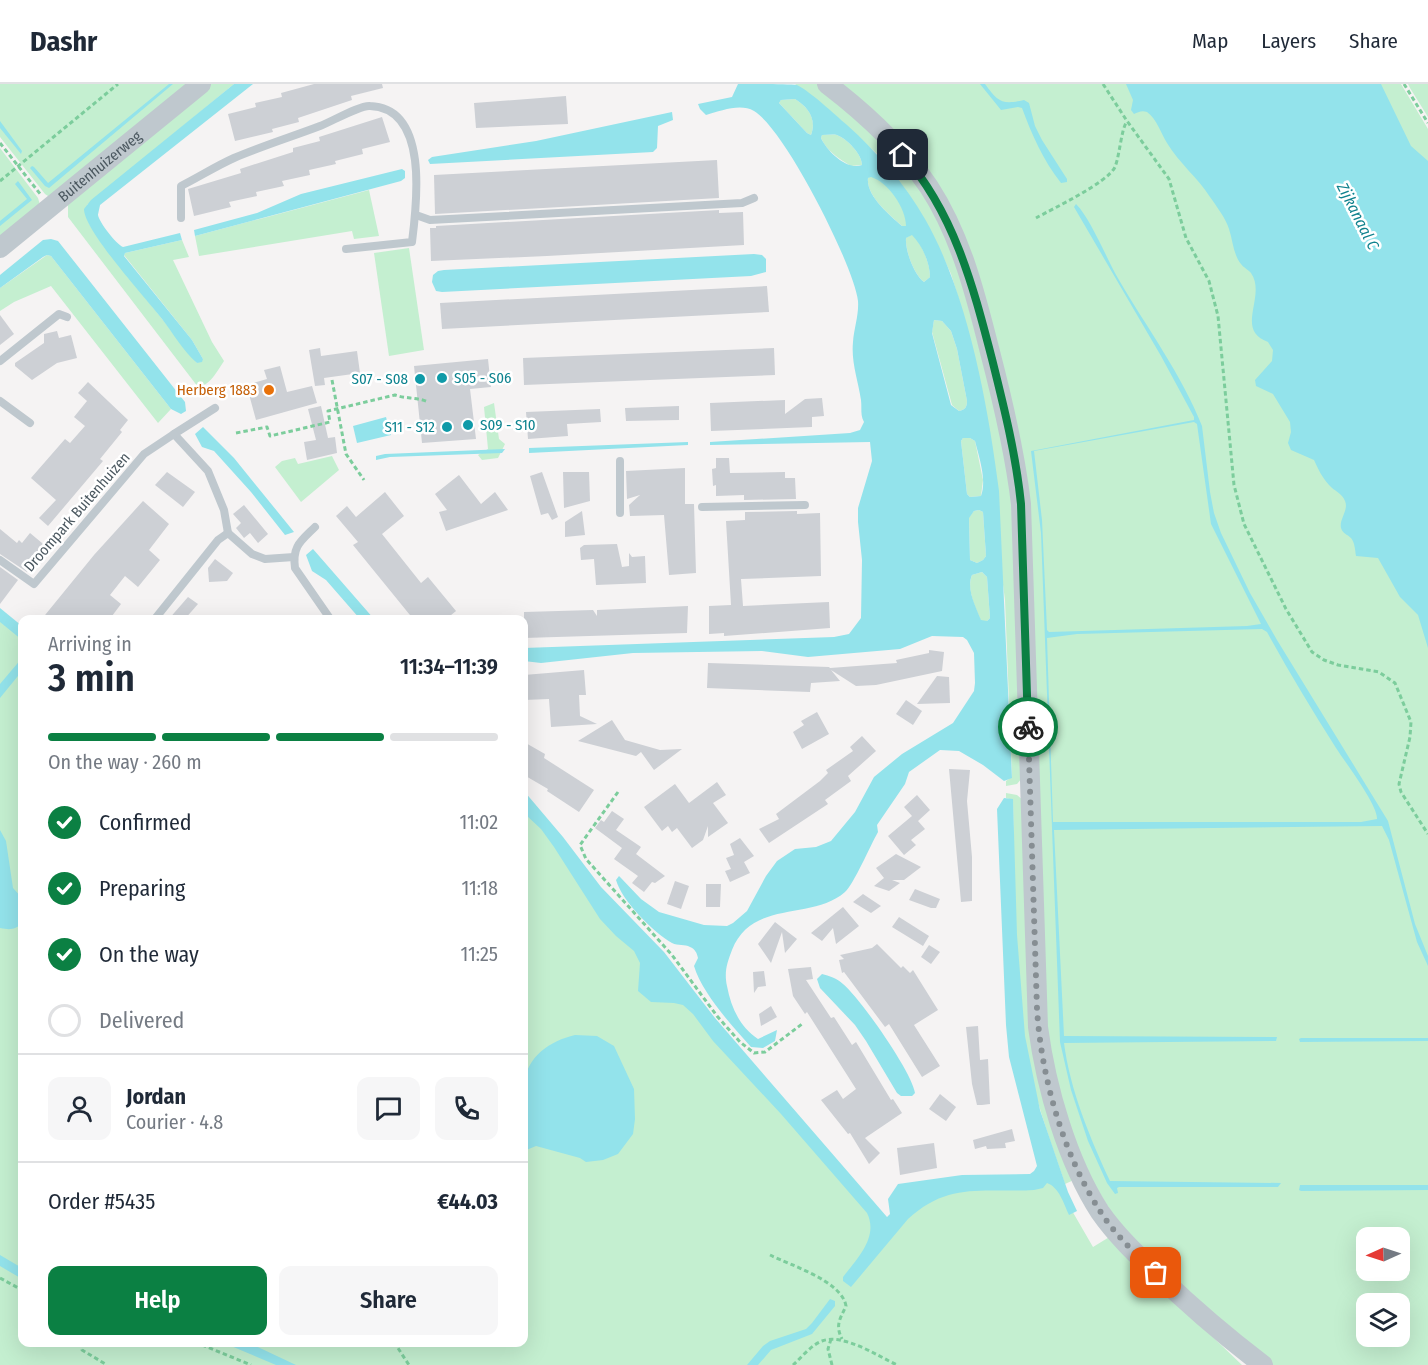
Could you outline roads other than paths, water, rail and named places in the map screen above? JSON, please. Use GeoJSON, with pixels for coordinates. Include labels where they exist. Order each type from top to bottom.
{"type":"FeatureCollection","features":[{"type":"Feature","properties":{"kind":"street","name":"Buitenhuizerweg"},"geometry":{"type":"LineString","coordinates":[[0,248],[201,84]]}},
{"type":"Feature","properties":{"kind":"street"},"geometry":{"type":"LineString","coordinates":[[827,84],[886,135],[916,170],[939,205],[950,226],[970,282],[1002,400],[1015,460],[1021,504],[1038,1028],[1047,1079],[1062,1128],[1092,1197],[1111,1227],[1183,1299],[1263,1365]]}},
{"type":"Feature","properties":{"kind":"lane"},"geometry":{"type":"LineString","coordinates":[[182,218],[181,186],[231,159],[322,126],[369,105],[387,109],[403,122],[413,143],[417,205],[412,242],[346,249]]}},
{"type":"Feature","properties":{"kind":"lane"},"geometry":{"type":"LineString","coordinates":[[416,215],[430,220],[742,203],[754,198]]}},
{"type":"Feature","properties":{"kind":"lane"},"geometry":{"type":"LineString","coordinates":[[0,361],[59,314],[68,317]]}},
{"type":"Feature","properties":{"kind":"lane"},"geometry":{"type":"LineString","coordinates":[[0,401],[30,423]]}},
{"type":"Feature","properties":{"kind":"lane"},"geometry":{"type":"LineString","coordinates":[[215,408],[174,434],[208,471],[224,510],[228,533],[252,554],[265,559],[294,557]]}},
{"type":"Feature","properties":{"kind":"lane","name":"Droompark Buitenhuizen"},"geometry":{"type":"LineString","coordinates":[[0,560],[34,584],[144,454],[174,434]]}},
{"type":"Feature","properties":{"kind":"lane"},"geometry":{"type":"LineString","coordinates":[[620,461],[620,513]]}},
{"type":"Feature","properties":{"kind":"lane"},"geometry":{"type":"LineString","coordinates":[[702,507],[804,505]]}},
{"type":"Feature","properties":{"kind":"lane"},"geometry":{"type":"LineString","coordinates":[[315,527],[296,547],[295,568],[328,615]]}},
{"type":"Feature","properties":{"kind":"lane"},"geometry":{"type":"LineString","coordinates":[[158,615],[218,540],[228,533]]}},
{"type":"Feature","properties":{"kind":"water"},"geometry":{"type":"Polygon","coordinates":[[[169,84],[173,84],[49,188],[30,168],[34,167],[48,183],[169,84]]]}},
{"type":"Feature","properties":{"kind":"water"},"geometry":{"type":"Polygon","coordinates":[[[234,84],[253,84],[100,205],[98,214],[101,223],[123,247],[180,233],[182,240],[125,253],[124,256],[192,340],[203,359],[202,362],[197,363],[104,248],[94,233],[84,209],[91,200],[234,84]]]}},
{"type":"Feature","properties":{"kind":"water"},"geometry":{"type":"Polygon","coordinates":[[[738,84],[797,85],[858,135],[880,157],[909,193],[940,249],[964,315],[982,387],[999,491],[1012,778],[1004,781],[959,751],[940,750],[909,772],[905,784],[877,825],[878,832],[845,892],[831,901],[816,906],[768,917],[753,924],[741,934],[727,963],[727,986],[737,1016],[751,1034],[758,1039],[777,1030],[775,1041],[763,1048],[751,1047],[711,998],[694,966],[698,958],[694,950],[688,946],[672,943],[656,931],[631,906],[616,880],[619,876],[641,899],[659,912],[704,925],[727,926],[733,923],[747,911],[777,861],[795,849],[816,847],[831,841],[855,812],[874,777],[902,754],[953,723],[974,691],[974,653],[963,637],[932,636],[900,649],[808,657],[762,651],[633,653],[541,663],[528,661],[528,648],[834,637],[849,634],[861,618],[862,560],[858,508],[872,461],[870,442],[710,445],[710,442],[850,433],[860,430],[864,422],[853,357],[858,311],[854,284],[832,230],[816,200],[783,143],[767,123],[749,109],[730,108],[706,115],[698,104],[732,97],[738,84]],[[795,99],[781,100],[779,103],[811,135],[812,119],[804,106],[795,99]],[[822,135],[821,138],[833,154],[844,163],[862,165],[857,152],[841,137],[822,135]],[[868,178],[871,192],[880,205],[902,226],[906,226],[903,211],[890,190],[877,180],[868,178]],[[912,235],[906,238],[914,268],[924,282],[930,277],[925,254],[912,235]],[[934,320],[932,333],[951,405],[959,411],[966,407],[967,401],[957,349],[951,331],[942,321],[934,320]],[[963,438],[961,441],[967,494],[970,497],[981,496],[983,476],[975,441],[963,438]],[[974,511],[969,518],[970,560],[977,563],[986,556],[983,512],[974,511]],[[982,572],[972,575],[971,592],[981,620],[987,621],[990,618],[987,577],[982,572]]]}},
{"type":"Feature","properties":{"kind":"water"},"geometry":{"type":"Polygon","coordinates":[[[980,84],[985,84],[1001,101],[1024,100],[1029,103],[1035,126],[1067,182],[1061,183],[1043,156],[1022,108],[1001,110],[980,84]]]}},
{"type":"Feature","properties":{"kind":"water","name":"Zijkanaal C"},"geometry":{"type":"Polygon","coordinates":[[[1126,84],[1381,84],[1411,146],[1428,161],[1428,648],[1418,615],[1400,597],[1378,558],[1356,556],[1352,540],[1341,528],[1346,508],[1344,498],[1327,482],[1314,460],[1291,450],[1288,443],[1291,432],[1290,422],[1273,394],[1256,386],[1255,380],[1272,361],[1273,350],[1268,342],[1258,337],[1253,329],[1255,282],[1251,273],[1238,260],[1226,221],[1205,190],[1172,150],[1150,115],[1143,111],[1134,114],[1131,110],[1133,100],[1126,84]]]}},
{"type":"Feature","properties":{"kind":"water"},"geometry":{"type":"Polygon","coordinates":[[[672,112],[673,120],[658,126],[657,148],[653,152],[430,164],[428,160],[432,157],[536,141],[672,112]]]}},
{"type":"Feature","properties":{"kind":"water"},"geometry":{"type":"Polygon","coordinates":[[[0,121],[22,151],[21,154],[0,128],[0,121]]]}},
{"type":"Feature","properties":{"kind":"water"},"geometry":{"type":"Polygon","coordinates":[[[402,169],[405,171],[405,178],[401,181],[195,236],[194,230],[257,213],[301,194],[402,169]]]}},
{"type":"Feature","properties":{"kind":"water"},"geometry":{"type":"Polygon","coordinates":[[[18,181],[32,200],[0,226],[0,221],[27,199],[15,184],[18,181]]]}},
{"type":"Feature","properties":{"kind":"water"},"geometry":{"type":"Polygon","coordinates":[[[1076,204],[1087,219],[1119,280],[1185,388],[1194,407],[1202,426],[1210,492],[1221,533],[1250,593],[1277,640],[1388,821],[1415,924],[1428,956],[1428,966],[1417,942],[1389,840],[1382,826],[1054,830],[1064,1036],[1277,1037],[1276,1041],[1064,1043],[1071,1078],[1082,1114],[1110,1181],[1281,1183],[1278,1187],[1119,1187],[1117,1188],[1118,1193],[1115,1194],[1107,1183],[1088,1141],[1071,1090],[1060,1042],[1041,533],[1031,451],[1194,420],[1161,356],[1074,207],[1076,204]],[[1194,422],[1034,451],[1042,520],[1047,630],[1049,632],[1261,624],[1211,524],[1197,424],[1194,422]],[[1262,629],[1077,634],[1047,638],[1053,822],[1361,822],[1377,819],[1367,794],[1318,719],[1267,632],[1262,629]]]}},
{"type":"Feature","properties":{"kind":"water"},"geometry":{"type":"Polygon","coordinates":[[[43,240],[58,241],[185,402],[186,411],[181,414],[171,409],[51,256],[43,257],[0,288],[0,275],[43,240]]]}},
{"type":"Feature","properties":{"kind":"water"},"geometry":{"type":"Polygon","coordinates":[[[762,255],[766,259],[766,272],[751,276],[442,292],[436,291],[432,282],[433,275],[444,270],[762,255]]]}},
{"type":"Feature","properties":{"kind":"water"},"geometry":{"type":"Polygon","coordinates":[[[386,417],[391,435],[357,443],[353,426],[386,417]]]}},
{"type":"Feature","properties":{"kind":"water"},"geometry":{"type":"Polygon","coordinates":[[[203,427],[234,458],[294,532],[285,535],[214,451],[202,447],[195,434],[203,427]]]}},
{"type":"Feature","properties":{"kind":"water"},"geometry":{"type":"Polygon","coordinates":[[[688,442],[688,445],[529,453],[529,448],[688,442]]]}},
{"type":"Feature","properties":{"kind":"water"},"geometry":{"type":"Polygon","coordinates":[[[505,449],[502,453],[390,457],[376,460],[376,456],[385,454],[505,449]]]}},
{"type":"Feature","properties":{"kind":"water"},"geometry":{"type":"Polygon","coordinates":[[[313,549],[371,615],[357,615],[326,580],[312,571],[306,555],[313,549]]]}},
{"type":"Feature","properties":{"kind":"water"},"geometry":{"type":"Polygon","coordinates":[[[0,608],[18,623],[18,637],[0,622],[0,608]]]}},
{"type":"Feature","properties":{"kind":"water"},"geometry":{"type":"Polygon","coordinates":[[[18,663],[18,676],[0,698],[0,684],[18,663]]]}},
{"type":"Feature","properties":{"kind":"water"},"geometry":{"type":"Polygon","coordinates":[[[528,796],[601,887],[664,952],[715,1018],[887,1217],[890,1214],[888,1199],[898,1184],[962,1175],[1030,1174],[1037,1166],[1009,1057],[1006,1025],[997,809],[1004,798],[1013,799],[1017,935],[1025,1036],[1040,1110],[1068,1192],[1077,1211],[1069,1215],[1058,1192],[1047,1183],[1043,1188],[1034,1190],[968,1191],[938,1199],[908,1219],[851,1287],[843,1281],[843,1277],[860,1255],[868,1239],[870,1222],[867,1213],[781,1114],[713,1041],[693,1014],[683,1005],[651,1002],[638,991],[640,963],[634,951],[600,919],[541,829],[528,817],[528,796]]]}},
{"type":"Feature","properties":{"kind":"water"},"geometry":{"type":"Polygon","coordinates":[[[0,830],[6,841],[13,888],[18,894],[18,926],[12,929],[0,928],[0,830]]]}},
{"type":"Feature","properties":{"kind":"water"},"geometry":{"type":"Polygon","coordinates":[[[822,974],[843,984],[872,1019],[905,1069],[915,1093],[912,1096],[901,1096],[897,1093],[855,1025],[820,988],[817,979],[822,974]]]}},
{"type":"Feature","properties":{"kind":"water"},"geometry":{"type":"Polygon","coordinates":[[[575,1035],[597,1036],[614,1046],[634,1089],[633,1134],[618,1154],[603,1160],[586,1162],[580,1158],[536,1146],[528,1149],[528,1070],[541,1051],[575,1035]]]}},
{"type":"Feature","properties":{"kind":"water"},"geometry":{"type":"Polygon","coordinates":[[[1301,1038],[1428,1038],[1428,1041],[1300,1042],[1301,1038]]]}},
{"type":"Feature","properties":{"kind":"water"},"geometry":{"type":"Polygon","coordinates":[[[1300,1185],[1428,1185],[1428,1190],[1301,1191],[1299,1190],[1300,1185]]]}},
{"type":"Feature","properties":{"kind":"water"},"geometry":{"type":"Polygon","coordinates":[[[0,1255],[18,1266],[18,1277],[0,1266],[0,1255]]]}},
{"type":"Feature","properties":{"kind":"water"},"geometry":{"type":"Polygon","coordinates":[[[830,1299],[835,1301],[835,1306],[812,1334],[771,1350],[758,1365],[747,1365],[770,1341],[806,1329],[830,1299]]]}},
{"type":"Feature","properties":{"kind":"water"},"geometry":{"type":"Polygon","coordinates":[[[233,1347],[258,1347],[296,1365],[276,1365],[233,1347]]]}},
{"type":"Feature","properties":{"kind":"place","name":"S05 - S06"},"geometry":{"type":"Point","coordinates":[442,378]}},
{"type":"Feature","properties":{"kind":"place","name":"S07 - S08"},"geometry":{"type":"Point","coordinates":[420,379]}},
{"type":"Feature","properties":{"kind":"place","name":"Herberg 1883"},"geometry":{"type":"Point","coordinates":[269,390]}},
{"type":"Feature","properties":{"kind":"place","name":"S09 - S10"},"geometry":{"type":"Point","coordinates":[468,425]}},
{"type":"Feature","properties":{"kind":"place","name":"S11 - S12"},"geometry":{"type":"Point","coordinates":[447,427]}}]}
